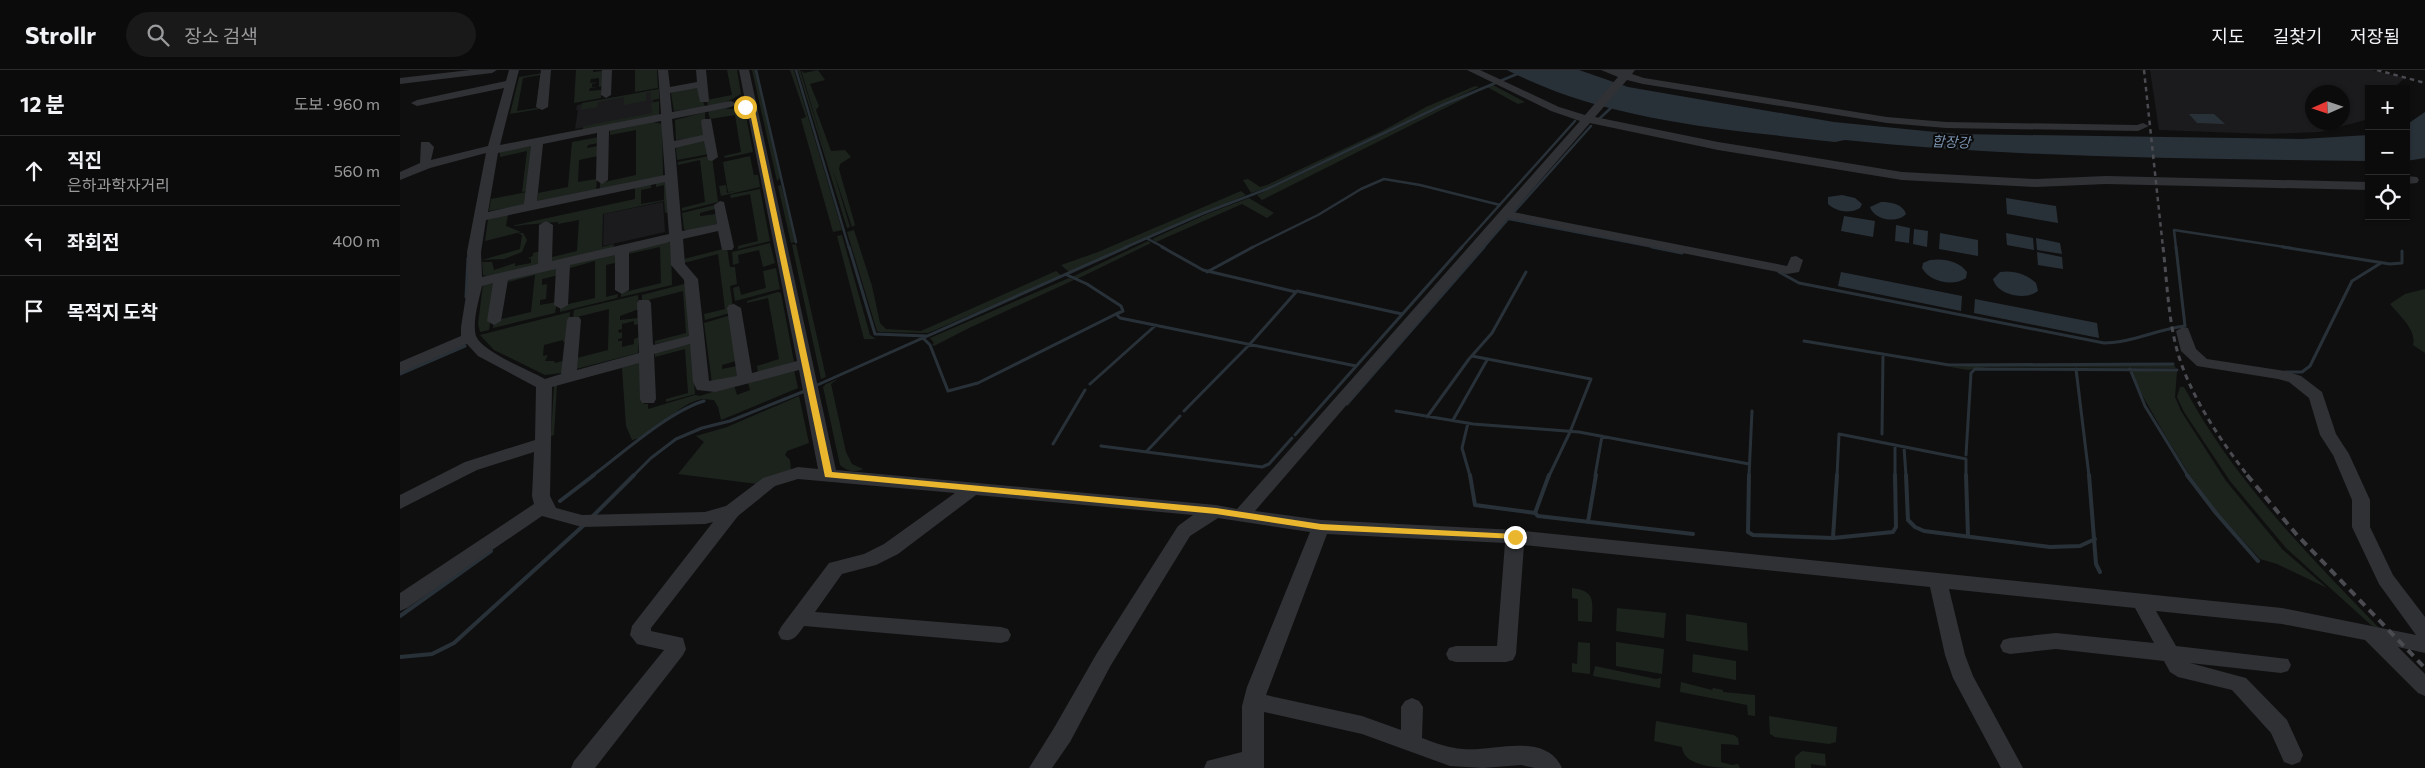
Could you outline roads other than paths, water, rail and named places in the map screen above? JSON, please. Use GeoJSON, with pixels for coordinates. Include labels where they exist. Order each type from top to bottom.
{"type":"FeatureCollection","features":[{"type":"Feature","properties":{"kind":"street"},"geometry":{"type":"LineString","coordinates":[[400,81],[444,73],[492,70]]}},
{"type":"Feature","properties":{"kind":"street"},"geometry":{"type":"LineString","coordinates":[[542,106],[546,70]]}},
{"type":"Feature","properties":{"kind":"street"},"geometry":{"type":"LineString","coordinates":[[606,95],[607,70]]}},
{"type":"Feature","properties":{"kind":"street"},"geometry":{"type":"LineString","coordinates":[[663,70],[678,265],[691,279],[701,382],[708,388],[804,364]]}},
{"type":"Feature","properties":{"kind":"street"},"geometry":{"type":"LineString","coordinates":[[701,70],[704,100]]}},
{"type":"Feature","properties":{"kind":"street"},"geometry":{"type":"LineString","coordinates":[[744,70],[828,475]]}},
{"type":"Feature","properties":{"kind":"street"},"geometry":{"type":"LineString","coordinates":[[1472,70],[1555,110],[1590,114],[1718,146],[1859,170],[1996,187],[2106,180],[2365,186]]}},
{"type":"Feature","properties":{"kind":"street"},"geometry":{"type":"LineString","coordinates":[[1606,70],[1784,104],[1917,123],[2138,128],[2143,126]]}},
{"type":"Feature","properties":{"kind":"street"},"geometry":{"type":"LineString","coordinates":[[1241,516],[1625,75]]}},
{"type":"Feature","properties":{"kind":"street"},"geometry":{"type":"LineString","coordinates":[[417,103],[512,77]]}},
{"type":"Feature","properties":{"kind":"street"},"geometry":{"type":"LineString","coordinates":[[512,77],[493,149],[474,252],[475,283],[468,327],[469,338],[484,353],[543,384],[697,338]]}},
{"type":"Feature","properties":{"kind":"street"},"geometry":{"type":"LineString","coordinates":[[665,91],[702,84]]}},
{"type":"Feature","properties":{"kind":"street"},"geometry":{"type":"LineString","coordinates":[[400,176],[426,165],[544,138],[579,131],[603,129],[731,104],[739,108],[750,101]]}},
{"type":"Feature","properties":{"kind":"street"},"geometry":{"type":"LineString","coordinates":[[707,121],[712,157]]}},
{"type":"Feature","properties":{"kind":"street"},"geometry":{"type":"LineString","coordinates":[[602,180],[603,129]]}},
{"type":"Feature","properties":{"kind":"street"},"geometry":{"type":"LineString","coordinates":[[670,145],[709,137]]}},
{"type":"Feature","properties":{"kind":"street"},"geometry":{"type":"LineString","coordinates":[[530,207],[544,138]]}},
{"type":"Feature","properties":{"kind":"street"},"geometry":{"type":"LineString","coordinates":[[425,144],[428,147],[425,156],[426,165]]}},
{"type":"Feature","properties":{"kind":"street"},"geometry":{"type":"LineString","coordinates":[[480,217],[672,177]]}},
{"type":"Feature","properties":{"kind":"street"},"geometry":{"type":"LineString","coordinates":[[717,209],[727,246]]}},
{"type":"Feature","properties":{"kind":"street"},"geometry":{"type":"LineString","coordinates":[[1505,214],[1787,270],[1794,269],[1796,260]]}},
{"type":"Feature","properties":{"kind":"street"},"geometry":{"type":"LineString","coordinates":[[545,267],[546,225]]}},
{"type":"Feature","properties":{"kind":"street"},"geometry":{"type":"LineString","coordinates":[[475,283],[723,226]]}},
{"type":"Feature","properties":{"kind":"street"},"geometry":{"type":"LineString","coordinates":[[622,249],[622,290]]}},
{"type":"Feature","properties":{"kind":"street"},"geometry":{"type":"LineString","coordinates":[[561,305],[563,263]]}},
{"type":"Feature","properties":{"kind":"street"},"geometry":{"type":"LineString","coordinates":[[494,321],[501,277]]}},
{"type":"Feature","properties":{"kind":"street"},"geometry":{"type":"LineString","coordinates":[[644,303],[648,399]]}},
{"type":"Feature","properties":{"kind":"street"},"geometry":{"type":"LineString","coordinates":[[734,308],[745,379]]}},
{"type":"Feature","properties":{"kind":"street"},"geometry":{"type":"LineString","coordinates":[[569,376],[574,320]]}},
{"type":"Feature","properties":{"kind":"street"},"geometry":{"type":"LineString","coordinates":[[2183,331],[2189,351],[2202,363],[2280,374],[2295,379],[2316,396],[2328,435],[2341,454],[2361,500],[2361,527],[2386,579],[2425,632]]}},
{"type":"Feature","properties":{"kind":"street"},"geometry":{"type":"LineString","coordinates":[[400,368],[469,338]]}},
{"type":"Feature","properties":{"kind":"street"},"geometry":{"type":"LineString","coordinates":[[543,384],[545,391],[541,496],[544,506],[550,513],[586,522],[676,521],[705,518],[732,511]]}},
{"type":"Feature","properties":{"kind":"street"},"geometry":{"type":"LineString","coordinates":[[400,503],[470,466],[542,444]]}},
{"type":"Feature","properties":{"kind":"street"},"geometry":{"type":"LineString","coordinates":[[582,768],[626,716],[676,649],[676,644],[644,638],[640,635],[642,626],[732,511],[769,482],[780,477],[798,473],[1216,511],[1321,527],[1515,537],[2298,618],[2425,645]]}},
{"type":"Feature","properties":{"kind":"street"},"geometry":{"type":"LineString","coordinates":[[974,488],[891,548],[869,560],[836,568],[794,625],[1001,635]]}},
{"type":"Feature","properties":{"kind":"street"},"geometry":{"type":"LineString","coordinates":[[400,602],[544,506]]}},
{"type":"Feature","properties":{"kind":"street"},"geometry":{"type":"LineString","coordinates":[[1040,768],[1062,735],[1104,659],[1184,531],[1216,511]]}},
{"type":"Feature","properties":{"kind":"street"},"geometry":{"type":"LineString","coordinates":[[1215,768],[1230,763],[1253,764],[1254,701],[1257,687],[1321,527]]}},
{"type":"Feature","properties":{"kind":"street"},"geometry":{"type":"LineString","coordinates":[[1456,654],[1506,654],[1515,537]]}},
{"type":"Feature","properties":{"kind":"street"},"geometry":{"type":"LineString","coordinates":[[1938,581],[1955,655],[1963,678],[2012,768]]}},
{"type":"Feature","properties":{"kind":"street"},"geometry":{"type":"LineString","coordinates":[[2141,602],[2177,666],[2185,671],[2238,684],[2280,727],[2292,755]]}},
{"type":"Feature","properties":{"kind":"street"},"geometry":{"type":"LineString","coordinates":[[2372,634],[2425,687]]}},
{"type":"Feature","properties":{"kind":"street"},"geometry":{"type":"LineString","coordinates":[[2010,646],[2056,641],[2281,666]]}},
{"type":"Feature","properties":{"kind":"street"},"geometry":{"type":"LineString","coordinates":[[1254,701],[1363,726],[1442,756],[1466,760],[1525,755],[1537,758],[1551,768]]}},
{"type":"Feature","properties":{"kind":"street"},"geometry":{"type":"LineString","coordinates":[[1411,744],[1412,707]]}},
{"type":"Feature","properties":{"kind":"water","name":"합장강"},"geometry":{"type":"Polygon","coordinates":[[[1507,70],[1579,70],[1628,87],[1715,102],[1834,122],[1956,134],[2302,139],[2365,135],[2365,161],[2041,154],[1976,151],[1845,140],[1835,142],[1751,133],[1668,121],[1586,101],[1546,87],[1507,70]]]}},
{"type":"Feature","properties":{"kind":"water"},"geometry":{"type":"Polygon","coordinates":[[[2425,112],[2425,158],[2410,160],[2410,122],[2425,112]]]}},
{"type":"Feature","properties":{"kind":"water"},"geometry":{"type":"Polygon","coordinates":[[[2189,114],[2214,114],[2225,124],[2197,123],[2189,114]]]}},
{"type":"Feature","properties":{"kind":"water"},"geometry":{"type":"Polygon","coordinates":[[[1842,195],[1855,198],[1862,204],[1860,208],[1844,211],[1835,209],[1828,204],[1828,197],[1842,195]]]}},
{"type":"Feature","properties":{"kind":"water"},"geometry":{"type":"Polygon","coordinates":[[[2006,198],[2056,206],[2058,223],[2007,214],[2006,198]]]}},
{"type":"Feature","properties":{"kind":"water"},"geometry":{"type":"Polygon","coordinates":[[[1881,202],[1893,203],[1902,208],[1906,214],[1892,220],[1881,218],[1870,207],[1881,202]]]}},
{"type":"Feature","properties":{"kind":"water"},"geometry":{"type":"Polygon","coordinates":[[[1844,216],[1875,221],[1873,237],[1841,231],[1844,216]]]}},
{"type":"Feature","properties":{"kind":"water"},"geometry":{"type":"Polygon","coordinates":[[[1896,225],[1910,228],[1909,243],[1895,241],[1896,225]]]}},
{"type":"Feature","properties":{"kind":"water"},"geometry":{"type":"Polygon","coordinates":[[[1914,229],[1928,231],[1927,247],[1913,244],[1914,229]]]}},
{"type":"Feature","properties":{"kind":"water"},"geometry":{"type":"Polygon","coordinates":[[[1940,233],[1978,240],[1978,256],[1939,249],[1940,233]]]}},
{"type":"Feature","properties":{"kind":"water"},"geometry":{"type":"Polygon","coordinates":[[[2006,233],[2033,238],[2034,250],[2007,245],[2006,233]]]}},
{"type":"Feature","properties":{"kind":"water"},"geometry":{"type":"Polygon","coordinates":[[[2036,238],[2060,243],[2062,254],[2037,250],[2036,238]]]}},
{"type":"Feature","properties":{"kind":"water"},"geometry":{"type":"Polygon","coordinates":[[[2037,252],[2062,257],[2063,269],[2038,265],[2037,252]]]}},
{"type":"Feature","properties":{"kind":"water"},"geometry":{"type":"Polygon","coordinates":[[[1941,259],[1960,265],[1967,272],[1966,278],[1955,282],[1942,282],[1930,277],[1922,268],[1923,263],[1941,259]]]}},
{"type":"Feature","properties":{"kind":"water"},"geometry":{"type":"Polygon","coordinates":[[[1841,272],[1962,296],[1961,311],[1838,286],[1841,272]]]}},
{"type":"Feature","properties":{"kind":"water"},"geometry":{"type":"Polygon","coordinates":[[[2000,272],[2015,272],[2028,277],[2036,283],[2038,291],[2026,296],[2019,296],[2000,289],[1993,279],[2000,272]]]}},
{"type":"Feature","properties":{"kind":"water"},"geometry":{"type":"Polygon","coordinates":[[[1975,299],[2097,323],[2099,338],[1974,313],[1975,299]]]}},
{"type":"Feature","properties":{"kind":"waterway"},"geometry":{"type":"LineString","coordinates":[[756,70],[796,242]]}},
{"type":"Feature","properties":{"kind":"waterway"},"geometry":{"type":"LineString","coordinates":[[796,70],[849,248]]}},
{"type":"Feature","properties":{"kind":"waterway"},"geometry":{"type":"LineString","coordinates":[[1124,248],[1204,213],[1267,189],[1445,104],[1517,74]]}},
{"type":"Feature","properties":{"kind":"waterway"},"geometry":{"type":"LineString","coordinates":[[1599,119],[1613,106]]}},
{"type":"Feature","properties":{"kind":"waterway"},"geometry":{"type":"LineString","coordinates":[[1500,205],[1575,121]]}},
{"type":"Feature","properties":{"kind":"waterway"},"geometry":{"type":"LineString","coordinates":[[1514,212],[1591,126]]}},
{"type":"Feature","properties":{"kind":"waterway"},"geometry":{"type":"LineString","coordinates":[[1253,247],[1318,215],[1361,189],[1384,179],[1420,185],[1500,205]]}},
{"type":"Feature","properties":{"kind":"waterway"},"geometry":{"type":"LineString","coordinates":[[1461,248],[1500,205]]}},
{"type":"Feature","properties":{"kind":"waterway"},"geometry":{"type":"LineString","coordinates":[[1483,248],[1509,218]]}},
{"type":"Feature","properties":{"kind":"waterway"},"geometry":{"type":"LineString","coordinates":[[1509,219],[1659,248]]}},
{"type":"Feature","properties":{"kind":"waterway"},"geometry":{"type":"LineString","coordinates":[[2176,248],[2174,230],[2291,248]]}},
{"type":"Feature","properties":{"kind":"waterway"},"geometry":{"type":"LineString","coordinates":[[1148,239],[1165,248]]}},
{"type":"Feature","properties":{"kind":"waterway"},"geometry":{"type":"LineString","coordinates":[[849,247],[875,334],[926,336]]}},
{"type":"Feature","properties":{"kind":"waterway"},"geometry":{"type":"LineString","coordinates":[[815,386],[1127,247]]}},
{"type":"Feature","properties":{"kind":"waterway"},"geometry":{"type":"LineString","coordinates":[[1162,247],[1208,271]]}},
{"type":"Feature","properties":{"kind":"waterway"},"geometry":{"type":"LineString","coordinates":[[1208,271],[1253,247]]}},
{"type":"Feature","properties":{"kind":"waterway"},"geometry":{"type":"LineString","coordinates":[[1295,435],[1462,247]]}},
{"type":"Feature","properties":{"kind":"waterway"},"geometry":{"type":"LineString","coordinates":[[1347,404],[1484,247]]}},
{"type":"Feature","properties":{"kind":"waterway"},"geometry":{"type":"LineString","coordinates":[[1652,247],[1682,253]]}},
{"type":"Feature","properties":{"kind":"waterway"},"geometry":{"type":"LineString","coordinates":[[1779,272],[1799,283],[2104,343],[2185,326],[2176,247]]}},
{"type":"Feature","properties":{"kind":"waterway"},"geometry":{"type":"LineString","coordinates":[[2283,247],[2390,264],[2402,263],[2402,251]]}},
{"type":"Feature","properties":{"kind":"waterway"},"geometry":{"type":"LineString","coordinates":[[466,297],[468,258]]}},
{"type":"Feature","properties":{"kind":"waterway"},"geometry":{"type":"LineString","coordinates":[[2285,372],[2302,372],[2310,366],[2352,281],[2381,263]]}},
{"type":"Feature","properties":{"kind":"waterway"},"geometry":{"type":"LineString","coordinates":[[1208,271],[1296,292]]}},
{"type":"Feature","properties":{"kind":"waterway"},"geometry":{"type":"LineString","coordinates":[[1427,416],[1469,359],[1492,333],[1526,272]]}},
{"type":"Feature","properties":{"kind":"waterway"},"geometry":{"type":"LineString","coordinates":[[1067,275],[1087,284],[1121,306],[1123,311],[1116,314]]}},
{"type":"Feature","properties":{"kind":"waterway"},"geometry":{"type":"LineString","coordinates":[[1250,344],[1297,291],[1402,314]]}},
{"type":"Feature","properties":{"kind":"waterway"},"geometry":{"type":"LineString","coordinates":[[924,339],[930,345],[948,391],[978,383],[1116,314]]}},
{"type":"Feature","properties":{"kind":"waterway"},"geometry":{"type":"LineString","coordinates":[[1116,314],[1120,318],[1156,325]]}},
{"type":"Feature","properties":{"kind":"waterway"},"geometry":{"type":"LineString","coordinates":[[1090,384],[1156,325]]}},
{"type":"Feature","properties":{"kind":"waterway"},"geometry":{"type":"LineString","coordinates":[[1156,325],[1250,344]]}},
{"type":"Feature","properties":{"kind":"waterway"},"geometry":{"type":"LineString","coordinates":[[1804,341],[1883,354]]}},
{"type":"Feature","properties":{"kind":"waterway"},"geometry":{"type":"LineString","coordinates":[[1184,411],[1250,344]]}},
{"type":"Feature","properties":{"kind":"waterway"},"geometry":{"type":"LineString","coordinates":[[1250,344],[1356,366]]}},
{"type":"Feature","properties":{"kind":"waterway"},"geometry":{"type":"LineString","coordinates":[[400,374],[465,346]]}},
{"type":"Feature","properties":{"kind":"waterway"},"geometry":{"type":"LineString","coordinates":[[1882,434],[1883,354]]}},
{"type":"Feature","properties":{"kind":"waterway"},"geometry":{"type":"LineString","coordinates":[[1883,354],[1949,365],[2173,364]]}},
{"type":"Feature","properties":{"kind":"waterway"},"geometry":{"type":"LineString","coordinates":[[1472,356],[1591,379],[1570,431]]}},
{"type":"Feature","properties":{"kind":"waterway"},"geometry":{"type":"LineString","coordinates":[[1453,420],[1487,360]]}},
{"type":"Feature","properties":{"kind":"waterway"},"geometry":{"type":"LineString","coordinates":[[1966,455],[1971,373],[1975,369],[2076,370]]}},
{"type":"Feature","properties":{"kind":"waterway"},"geometry":{"type":"LineString","coordinates":[[2076,370],[2130,370]]}},
{"type":"Feature","properties":{"kind":"waterway"},"geometry":{"type":"LineString","coordinates":[[2076,370],[2089,476]]}},
{"type":"Feature","properties":{"kind":"waterway"},"geometry":{"type":"LineString","coordinates":[[2130,370],[2177,370]]}},
{"type":"Feature","properties":{"kind":"waterway"},"geometry":{"type":"LineString","coordinates":[[2130,370],[2145,406],[2188,476]]}},
{"type":"Feature","properties":{"kind":"waterway"},"geometry":{"type":"LineString","coordinates":[[1053,444],[1085,390]]}},
{"type":"Feature","properties":{"kind":"waterway"},"geometry":{"type":"LineString","coordinates":[[592,517],[651,458],[676,439],[702,428],[730,421],[805,391]]}},
{"type":"Feature","properties":{"kind":"waterway"},"geometry":{"type":"LineString","coordinates":[[592,476],[661,424],[690,406],[704,401]]}},
{"type":"Feature","properties":{"kind":"waterway"},"geometry":{"type":"LineString","coordinates":[[1396,411],[1427,416]]}},
{"type":"Feature","properties":{"kind":"waterway"},"geometry":{"type":"LineString","coordinates":[[1749,476],[1752,411]]}},
{"type":"Feature","properties":{"kind":"waterway"},"geometry":{"type":"LineString","coordinates":[[1147,451],[1180,416]]}},
{"type":"Feature","properties":{"kind":"waterway"},"geometry":{"type":"LineString","coordinates":[[1427,416],[1468,423]]}},
{"type":"Feature","properties":{"kind":"waterway"},"geometry":{"type":"LineString","coordinates":[[1468,423],[1570,431]]}},
{"type":"Feature","properties":{"kind":"waterway"},"geometry":{"type":"LineString","coordinates":[[1468,423],[1462,448],[1470,476]]}},
{"type":"Feature","properties":{"kind":"waterway"},"geometry":{"type":"LineString","coordinates":[[1549,476],[1570,431]]}},
{"type":"Feature","properties":{"kind":"waterway"},"geometry":{"type":"LineString","coordinates":[[1570,431],[1602,436]]}},
{"type":"Feature","properties":{"kind":"waterway"},"geometry":{"type":"LineString","coordinates":[[1837,476],[1839,434],[1895,445]]}},
{"type":"Feature","properties":{"kind":"waterway"},"geometry":{"type":"LineString","coordinates":[[1595,476],[1602,436]]}},
{"type":"Feature","properties":{"kind":"waterway"},"geometry":{"type":"LineString","coordinates":[[1602,436],[1749,464]]}},
{"type":"Feature","properties":{"kind":"waterway"},"geometry":{"type":"LineString","coordinates":[[1101,446],[1262,467],[1269,464],[1292,438]]}},
{"type":"Feature","properties":{"kind":"waterway"},"geometry":{"type":"LineString","coordinates":[[1895,445],[1966,459],[1966,475]]}},
{"type":"Feature","properties":{"kind":"waterway"},"geometry":{"type":"LineString","coordinates":[[1895,445],[1895,475]]}},
{"type":"Feature","properties":{"kind":"waterway"},"geometry":{"type":"LineString","coordinates":[[1904,447],[1906,476]]}},
{"type":"Feature","properties":{"kind":"waterway"},"geometry":{"type":"LineString","coordinates":[[560,501],[594,475]]}},
{"type":"Feature","properties":{"kind":"waterway"},"geometry":{"type":"LineString","coordinates":[[1470,475],[1475,505],[1535,513]]}},
{"type":"Feature","properties":{"kind":"waterway"},"geometry":{"type":"LineString","coordinates":[[1535,513],[1549,475]]}},
{"type":"Feature","properties":{"kind":"waterway"},"geometry":{"type":"LineString","coordinates":[[1588,522],[1596,475]]}},
{"type":"Feature","properties":{"kind":"waterway"},"geometry":{"type":"LineString","coordinates":[[1749,475],[1748,532],[1753,535],[1833,538]]}},
{"type":"Feature","properties":{"kind":"waterway"},"geometry":{"type":"LineString","coordinates":[[1833,538],[1837,475]]}},
{"type":"Feature","properties":{"kind":"waterway"},"geometry":{"type":"LineString","coordinates":[[1833,538],[1893,532],[1896,527],[1895,475]]}},
{"type":"Feature","properties":{"kind":"waterway"},"geometry":{"type":"LineString","coordinates":[[1906,475],[1908,520],[1915,527],[1924,531],[2050,547],[2080,546],[2094,539]]}},
{"type":"Feature","properties":{"kind":"waterway"},"geometry":{"type":"LineString","coordinates":[[1966,475],[1968,535]]}},
{"type":"Feature","properties":{"kind":"waterway"},"geometry":{"type":"LineString","coordinates":[[2089,475],[2094,539]]}},
{"type":"Feature","properties":{"kind":"waterway"},"geometry":{"type":"LineString","coordinates":[[2187,475],[2216,513],[2258,561]]}},
{"type":"Feature","properties":{"kind":"waterway"},"geometry":{"type":"LineString","coordinates":[[1535,513],[1538,516],[1588,522]]}},
{"type":"Feature","properties":{"kind":"waterway"},"geometry":{"type":"LineString","coordinates":[[1588,522],[1693,534]]}},
{"type":"Feature","properties":{"kind":"waterway"},"geometry":{"type":"LineString","coordinates":[[400,657],[432,654],[454,643],[584,525]]}},
{"type":"Feature","properties":{"kind":"waterway"},"geometry":{"type":"LineString","coordinates":[[2094,539],[2096,564],[2100,572]]}},
{"type":"Feature","properties":{"kind":"waterway"},"geometry":{"type":"LineString","coordinates":[[400,616],[491,551]]}},
{"type":"Feature","properties":{"kind":"railway"},"geometry":{"type":"LineString","coordinates":[[2144,70],[2163,248]]}},
{"type":"Feature","properties":{"kind":"railway"},"geometry":{"type":"LineString","coordinates":[[2377,70],[2425,83]]}},
{"type":"Feature","properties":{"kind":"railway"},"geometry":{"type":"LineString","coordinates":[[2163,247],[2172,325],[2182,367],[2206,416],[2248,476]]}},
{"type":"Feature","properties":{"kind":"railway"},"geometry":{"type":"LineString","coordinates":[[2247,475],[2297,535],[2425,668]]}}]}
